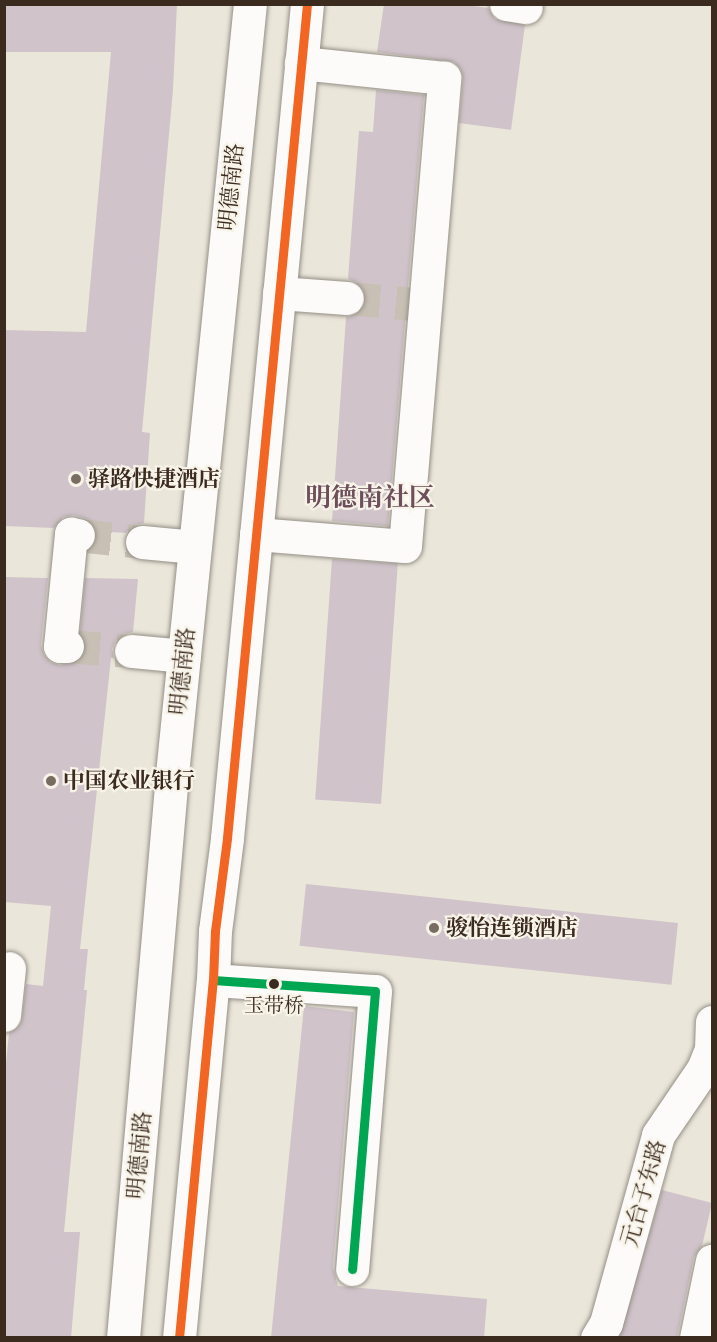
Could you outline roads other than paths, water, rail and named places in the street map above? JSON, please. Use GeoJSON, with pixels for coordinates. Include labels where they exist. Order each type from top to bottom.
{"type":"FeatureCollection","features":[{"type":"Feature","properties":{"kind":"main road","name":"明德南路"},"geometry":{"type":"LineString","coordinates":[[123,1338],[184,656],[250,4]]}},
{"type":"Feature","properties":{"kind":"main road"},"geometry":{"type":"LineString","coordinates":[[179,1338],[216,931],[307,4]]}},
{"type":"Feature","properties":{"kind":"main road"},"geometry":{"type":"LineString","coordinates":[[256,534],[405,546],[419,304],[444,78],[301,63]]}},
{"type":"Feature","properties":{"kind":"main road"},"geometry":{"type":"LineString","coordinates":[[279,293],[347,298]]}},
{"type":"Feature","properties":{"kind":"main road"},"geometry":{"type":"LineString","coordinates":[[67,646],[60,646],[61,634],[71,534],[78,535]]}},
{"type":"Feature","properties":{"kind":"main road"},"geometry":{"type":"LineString","coordinates":[[142,542],[195,547]]}},
{"type":"Feature","properties":{"kind":"main road"},"geometry":{"type":"LineString","coordinates":[[131,651],[184,656]]}},
{"type":"Feature","properties":{"kind":"main road"},"geometry":{"type":"LineString","coordinates":[[4,1015],[9,968]]}},
{"type":"Feature","properties":{"kind":"main road"},"geometry":{"type":"LineString","coordinates":[[213,980],[375,991],[352,1269]]}},
{"type":"Feature","properties":{"kind":"main road","name":"元台子东路"},"geometry":{"type":"LineString","coordinates":[[597,1338],[606,1323],[658,1135],[679,1104],[706,1074],[711,1049],[712,1022]]}},
{"type":"Feature","properties":{"kind":"main road"},"geometry":{"type":"LineString","coordinates":[[679,1104],[712,1104]]}},
{"type":"Feature","properties":{"kind":"main road"},"geometry":{"type":"LineString","coordinates":[[696,1338],[712,1261]]}},
{"type":"Feature","properties":{"kind":"tunnel"},"geometry":{"type":"LineString","coordinates":[[347,298],[414,304]]}},
{"type":"Feature","properties":{"kind":"tunnel"},"geometry":{"type":"LineString","coordinates":[[78,535],[142,542]]}},
{"type":"Feature","properties":{"kind":"tunnel"},"geometry":{"type":"LineString","coordinates":[[67,646],[131,651]]}},
{"type":"Feature","properties":{"kind":"place","name":"驿路快捷酒店"},"geometry":{"type":"Point","coordinates":[76,479]}},
{"type":"Feature","properties":{"kind":"place","name":"中国农业银行"},"geometry":{"type":"Point","coordinates":[51,781]}},
{"type":"Feature","properties":{"kind":"place","name":"骏怡连锁酒店"},"geometry":{"type":"Point","coordinates":[434,928]}},
{"type":"Feature","properties":{"kind":"place","name":"玉带桥"},"geometry":{"type":"Point","coordinates":[274,984]}},
{"type":"Feature","properties":{"kind":"district","name":"明德南社区"},"geometry":{"type":"Point","coordinates":[370,498]}}]}
